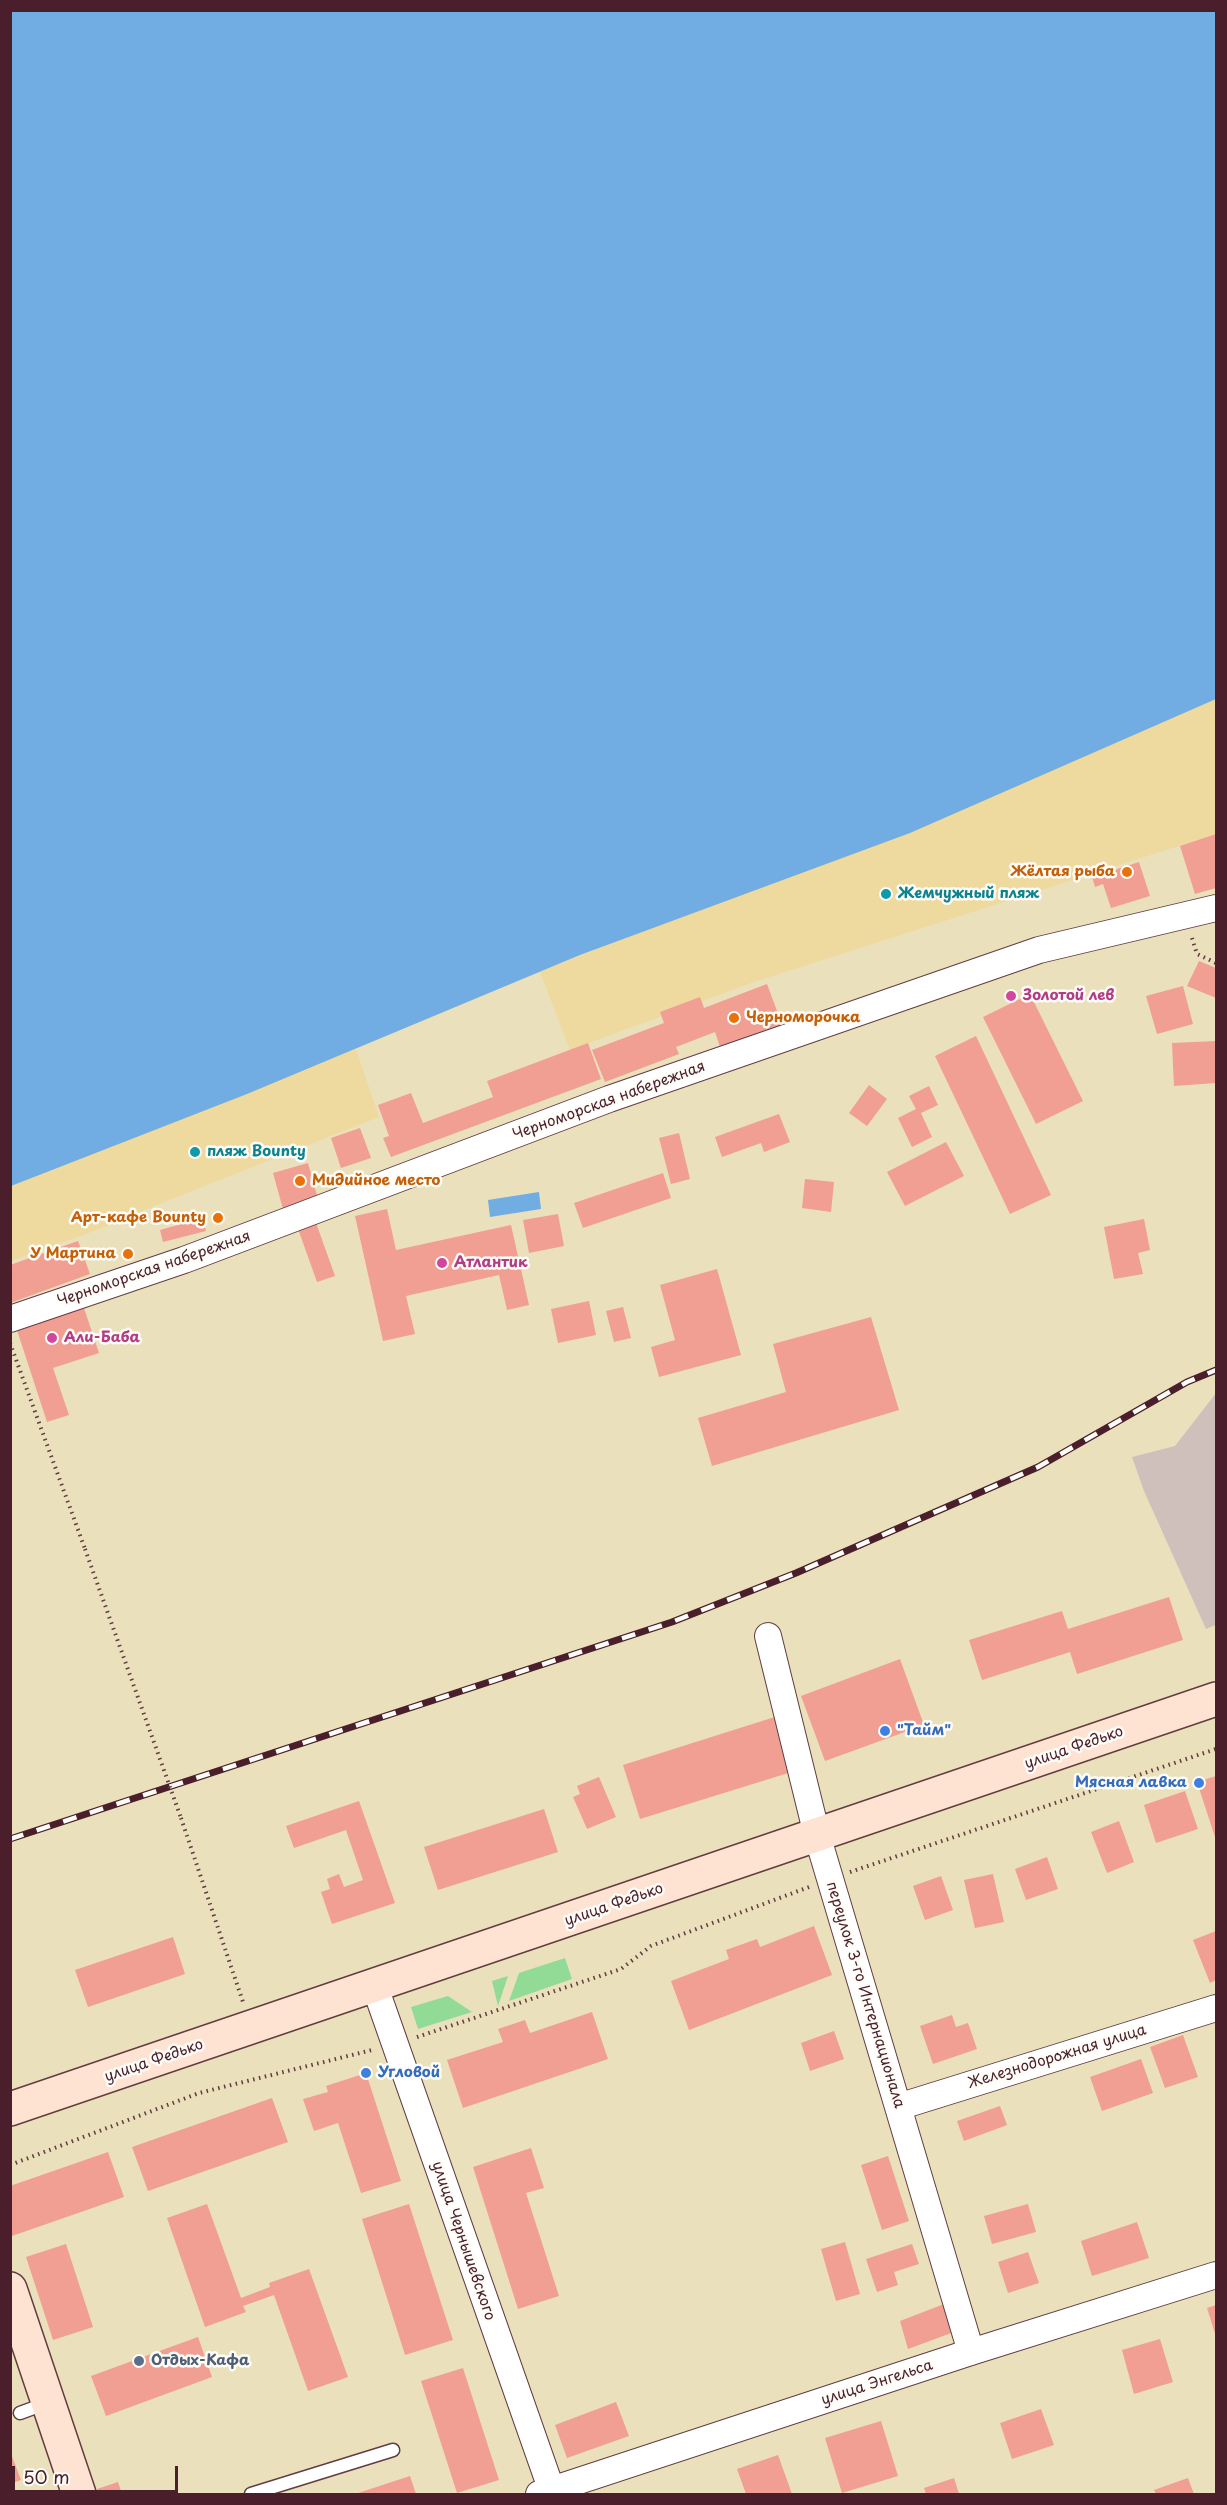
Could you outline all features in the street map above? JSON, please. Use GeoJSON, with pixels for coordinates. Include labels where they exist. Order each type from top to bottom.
{"type":"FeatureCollection","features":[{"type":"Feature","properties":{"kind":"main road","name":"улица Федько"},"geometry":{"type":"LineString","coordinates":[[10,2109],[375,1987],[1216,1699]]}},
{"type":"Feature","properties":{"kind":"main road"},"geometry":{"type":"LineString","coordinates":[[10,2289],[35,2408],[79,2494]]}},
{"type":"Feature","properties":{"kind":"street","name":"Черноморская набережная"},"geometry":{"type":"LineString","coordinates":[[10,1319],[184,1260],[609,1099],[1039,950],[1216,908]]}},
{"type":"Feature","properties":{"kind":"street","name":"переулок 3-го Интернационала"},"geometry":{"type":"LineString","coordinates":[[768,1636],[817,1835],[971,2352]]}},
{"type":"Feature","properties":{"kind":"street","name":"улица Чернышевского"},"geometry":{"type":"LineString","coordinates":[[375,1987],[547,2493]]}},
{"type":"Feature","properties":{"kind":"street","name":"Железнодорожная улица"},"geometry":{"type":"LineString","coordinates":[[898,2107],[1216,2008]]}},
{"type":"Feature","properties":{"kind":"street","name":"улица Энгельса"},"geometry":{"type":"LineString","coordinates":[[547,2493],[971,2352],[1216,2275]]}},
{"type":"Feature","properties":{"kind":"lane"},"geometry":{"type":"LineString","coordinates":[[251,2494],[287,2489],[393,2450]]}},
{"type":"Feature","properties":{"kind":"path"},"geometry":{"type":"LineString","coordinates":[[1185,916],[1197,954],[1216,963]]}},
{"type":"Feature","properties":{"kind":"path"},"geometry":{"type":"LineString","coordinates":[[10,1343],[181,1818],[252,2028]]}},
{"type":"Feature","properties":{"kind":"path"},"geometry":{"type":"LineString","coordinates":[[10,2165],[199,2093],[394,2044],[621,1969],[651,1946],[830,1879],[1216,1749]]}},
{"type":"Feature","properties":{"kind":"shaded area"},"geometry":{"type":"Polygon","coordinates":[[[1216,1393],[1216,1625],[1206,1629],[1144,1491],[1132,1457],[1175,1446],[1216,1393]]]}},
{"type":"Feature","properties":{"kind":"green space"},"geometry":{"type":"Polygon","coordinates":[[[565,1958],[572,1979],[509,2001],[519,1973],[565,1958]]]}},
{"type":"Feature","properties":{"kind":"green space"},"geometry":{"type":"Polygon","coordinates":[[[508,1976],[498,2006],[492,1981],[508,1976]]]}},
{"type":"Feature","properties":{"kind":"green space"},"geometry":{"type":"Polygon","coordinates":[[[448,1996],[472,2012],[418,2029],[411,2007],[448,1996]]]}},
{"type":"Feature","properties":{"kind":"sand","name":"Жемчужный пляж"},"geometry":{"type":"Polygon","coordinates":[[[1216,699],[1216,834],[754,982],[570,1050],[540,972],[1216,699]]]}},
{"type":"Feature","properties":{"kind":"sand","name":"пляж Bounty"},"geometry":{"type":"Polygon","coordinates":[[[356,1049],[379,1117],[144,1210],[144,1213],[11,1261],[11,1186],[356,1049]]]}},
{"type":"Feature","properties":{"kind":"water"},"geometry":{"type":"Polygon","coordinates":[[[11,10],[1216,11],[1216,699],[910,833],[580,955],[247,1094],[11,1186],[11,10]]]}},
{"type":"Feature","properties":{"kind":"water"},"geometry":{"type":"Polygon","coordinates":[[[539,1192],[541,1209],[490,1217],[488,1200],[539,1192]]]}},
{"type":"Feature","properties":{"kind":"building"},"geometry":{"type":"Polygon","coordinates":[[[1216,834],[1216,888],[1195,894],[1180,846],[1216,834]]]}},
{"type":"Feature","properties":{"kind":"building"},"geometry":{"type":"Polygon","coordinates":[[[1139,862],[1150,896],[1111,908],[1103,884],[1095,887],[1092,877],[1139,862]]]}},
{"type":"Feature","properties":{"kind":"building"},"geometry":{"type":"Polygon","coordinates":[[[1199,961],[1216,968],[1216,998],[1187,986],[1199,961]]]}},
{"type":"Feature","properties":{"kind":"building"},"geometry":{"type":"Polygon","coordinates":[[[767,984],[783,1027],[721,1050],[715,1032],[676,1047],[679,1054],[605,1082],[592,1050],[664,1023],[660,1012],[700,997],[704,1008],[767,984]]]}},
{"type":"Feature","properties":{"kind":"building"},"geometry":{"type":"Polygon","coordinates":[[[1183,986],[1193,1024],[1157,1034],[1146,996],[1183,986]]]}},
{"type":"Feature","properties":{"kind":"building"},"geometry":{"type":"Polygon","coordinates":[[[1030,994],[1083,1101],[1036,1124],[983,1017],[1030,994]]]}},
{"type":"Feature","properties":{"kind":"building"},"geometry":{"type":"Polygon","coordinates":[[[976,1036],[1051,1195],[1010,1214],[935,1056],[976,1036]]]}},
{"type":"Feature","properties":{"kind":"building"},"geometry":{"type":"Polygon","coordinates":[[[1216,1041],[1216,1083],[1174,1086],[1172,1043],[1216,1041]]]}},
{"type":"Feature","properties":{"kind":"building"},"geometry":{"type":"Polygon","coordinates":[[[588,1043],[601,1079],[391,1157],[383,1138],[389,1136],[378,1105],[411,1093],[423,1123],[493,1097],[487,1081],[588,1043]]]}},
{"type":"Feature","properties":{"kind":"building"},"geometry":{"type":"Polygon","coordinates":[[[869,1085],[887,1099],[867,1126],[849,1113],[869,1085]]]}},
{"type":"Feature","properties":{"kind":"building"},"geometry":{"type":"Polygon","coordinates":[[[929,1086],[938,1105],[921,1113],[932,1137],[912,1147],[898,1118],[916,1109],[909,1096],[929,1086]]]}},
{"type":"Feature","properties":{"kind":"building"},"geometry":{"type":"Polygon","coordinates":[[[779,1114],[790,1142],[764,1152],[761,1143],[722,1157],[715,1137],[779,1114]]]}},
{"type":"Feature","properties":{"kind":"building"},"geometry":{"type":"Polygon","coordinates":[[[360,1128],[371,1158],[341,1168],[331,1138],[360,1128]]]}},
{"type":"Feature","properties":{"kind":"building"},"geometry":{"type":"Polygon","coordinates":[[[679,1133],[690,1179],[671,1184],[659,1138],[679,1133]]]}},
{"type":"Feature","properties":{"kind":"building"},"geometry":{"type":"Polygon","coordinates":[[[946,1142],[964,1176],[905,1206],[887,1172],[946,1142]]]}},
{"type":"Feature","properties":{"kind":"building"},"geometry":{"type":"Polygon","coordinates":[[[308,1163],[318,1199],[283,1209],[273,1173],[308,1163]]]}},
{"type":"Feature","properties":{"kind":"building"},"geometry":{"type":"Polygon","coordinates":[[[663,1173],[671,1198],[583,1228],[574,1203],[663,1173]]]}},
{"type":"Feature","properties":{"kind":"building"},"geometry":{"type":"Polygon","coordinates":[[[805,1179],[834,1182],[831,1212],[802,1208],[805,1179]]]}},
{"type":"Feature","properties":{"kind":"building","name":"Атлантик"},"geometry":{"type":"Polygon","coordinates":[[[387,1209],[396,1250],[511,1225],[529,1305],[507,1310],[499,1275],[406,1296],[415,1334],[383,1341],[355,1216],[387,1209]]]}},
{"type":"Feature","properties":{"kind":"building"},"geometry":{"type":"Polygon","coordinates":[[[558,1214],[564,1246],[529,1253],[523,1220],[558,1214]]]}},
{"type":"Feature","properties":{"kind":"building"},"geometry":{"type":"Polygon","coordinates":[[[203,1218],[206,1231],[163,1242],[160,1230],[203,1218]]]}},
{"type":"Feature","properties":{"kind":"building"},"geometry":{"type":"Polygon","coordinates":[[[1144,1219],[1150,1250],[1138,1253],[1143,1274],[1114,1279],[1104,1227],[1144,1219]]]}},
{"type":"Feature","properties":{"kind":"building"},"geometry":{"type":"Polygon","coordinates":[[[315,1220],[335,1276],[317,1282],[297,1226],[315,1220]]]}},
{"type":"Feature","properties":{"kind":"building"},"geometry":{"type":"Polygon","coordinates":[[[78,1241],[90,1274],[10,1303],[10,1265],[78,1241]]]}},
{"type":"Feature","properties":{"kind":"building"},"geometry":{"type":"Polygon","coordinates":[[[717,1269],[741,1355],[659,1377],[651,1347],[675,1340],[660,1285],[717,1269]]]}},
{"type":"Feature","properties":{"kind":"building"},"geometry":{"type":"Polygon","coordinates":[[[589,1301],[596,1335],[558,1343],[551,1309],[589,1301]]]}},
{"type":"Feature","properties":{"kind":"building"},"geometry":{"type":"Polygon","coordinates":[[[82,1302],[99,1353],[53,1368],[69,1415],[47,1422],[15,1324],[82,1302]]]}},
{"type":"Feature","properties":{"kind":"building"},"geometry":{"type":"Polygon","coordinates":[[[623,1307],[631,1338],[614,1342],[606,1311],[623,1307]]]}},
{"type":"Feature","properties":{"kind":"building"},"geometry":{"type":"Polygon","coordinates":[[[871,1317],[899,1410],[712,1466],[698,1418],[786,1392],[773,1344],[871,1317]]]}},
{"type":"Feature","properties":{"kind":"building"},"geometry":{"type":"Polygon","coordinates":[[[1169,1597],[1183,1640],[1077,1674],[1070,1652],[982,1680],[969,1640],[1062,1611],[1068,1629],[1169,1597]]]}},
{"type":"Feature","properties":{"kind":"building"},"geometry":{"type":"Polygon","coordinates":[[[900,1659],[924,1725],[825,1761],[801,1696],[900,1659]]]}},
{"type":"Feature","properties":{"kind":"building"},"geometry":{"type":"Polygon","coordinates":[[[781,1715],[798,1770],[640,1819],[623,1765],[781,1715]]]}},
{"type":"Feature","properties":{"kind":"building"},"geometry":{"type":"Polygon","coordinates":[[[1216,1776],[1216,1840],[1197,1782],[1216,1776]]]}},
{"type":"Feature","properties":{"kind":"building"},"geometry":{"type":"Polygon","coordinates":[[[599,1777],[616,1817],[587,1829],[573,1797],[580,1794],[577,1786],[599,1777]]]}},
{"type":"Feature","properties":{"kind":"building"},"geometry":{"type":"Polygon","coordinates":[[[1185,1791],[1198,1829],[1156,1843],[1144,1805],[1185,1791]]]}},
{"type":"Feature","properties":{"kind":"building"},"geometry":{"type":"Polygon","coordinates":[[[359,1801],[395,1903],[332,1924],[321,1892],[330,1889],[327,1879],[339,1874],[344,1887],[363,1880],[346,1830],[294,1848],[286,1826],[359,1801]]]}},
{"type":"Feature","properties":{"kind":"building"},"geometry":{"type":"Polygon","coordinates":[[[544,1809],[558,1852],[438,1890],[424,1847],[544,1809]]]}},
{"type":"Feature","properties":{"kind":"building"},"geometry":{"type":"Polygon","coordinates":[[[1119,1821],[1134,1862],[1107,1873],[1091,1832],[1119,1821]]]}},
{"type":"Feature","properties":{"kind":"building"},"geometry":{"type":"Polygon","coordinates":[[[1047,1857],[1058,1889],[1026,1900],[1015,1869],[1047,1857]]]}},
{"type":"Feature","properties":{"kind":"building"},"geometry":{"type":"Polygon","coordinates":[[[993,1874],[1004,1922],[975,1928],[964,1880],[993,1874]]]}},
{"type":"Feature","properties":{"kind":"building"},"geometry":{"type":"Polygon","coordinates":[[[941,1876],[953,1910],[925,1920],[913,1886],[941,1876]]]}},
{"type":"Feature","properties":{"kind":"building"},"geometry":{"type":"Polygon","coordinates":[[[814,1926],[832,1975],[689,2030],[671,1981],[729,1959],[726,1950],[757,1939],[760,1947],[814,1926]]]}},
{"type":"Feature","properties":{"kind":"building"},"geometry":{"type":"Polygon","coordinates":[[[1216,1931],[1216,1980],[1210,1983],[1193,1940],[1216,1931]]]}},
{"type":"Feature","properties":{"kind":"building"},"geometry":{"type":"Polygon","coordinates":[[[173,1937],[185,1974],[88,2007],[75,1970],[173,1937]]]}},
{"type":"Feature","properties":{"kind":"building"},"geometry":{"type":"Polygon","coordinates":[[[592,2012],[608,2059],[463,2108],[447,2060],[503,2042],[498,2029],[525,2020],[530,2033],[592,2012]]]}},
{"type":"Feature","properties":{"kind":"building"},"geometry":{"type":"Polygon","coordinates":[[[952,2015],[956,2027],[968,2023],[977,2049],[933,2064],[920,2026],[952,2015]]]}},
{"type":"Feature","properties":{"kind":"building"},"geometry":{"type":"Polygon","coordinates":[[[834,2031],[844,2059],[810,2071],[801,2043],[834,2031]]]}},
{"type":"Feature","properties":{"kind":"building"},"geometry":{"type":"Polygon","coordinates":[[[1183,2035],[1198,2077],[1165,2088],[1150,2047],[1183,2035]]]}},
{"type":"Feature","properties":{"kind":"building"},"geometry":{"type":"Polygon","coordinates":[[[1141,2059],[1153,2093],[1102,2111],[1090,2077],[1141,2059]]]}},
{"type":"Feature","properties":{"kind":"building"},"geometry":{"type":"Polygon","coordinates":[[[366,2073],[401,2181],[361,2193],[338,2123],[314,2131],[303,2099],[328,2092],[326,2086],[366,2073]]]}},
{"type":"Feature","properties":{"kind":"building"},"geometry":{"type":"Polygon","coordinates":[[[272,2098],[288,2142],[148,2191],[132,2147],[272,2098]]]}},
{"type":"Feature","properties":{"kind":"building"},"geometry":{"type":"Polygon","coordinates":[[[1000,2106],[1007,2125],[964,2141],[957,2121],[1000,2106]]]}},
{"type":"Feature","properties":{"kind":"building"},"geometry":{"type":"Polygon","coordinates":[[[531,2148],[544,2188],[526,2193],[559,2296],[518,2309],[473,2167],[531,2148]]]}},
{"type":"Feature","properties":{"kind":"building"},"geometry":{"type":"Polygon","coordinates":[[[108,2152],[124,2197],[12,2236],[10,2186],[108,2152]]]}},
{"type":"Feature","properties":{"kind":"building"},"geometry":{"type":"Polygon","coordinates":[[[888,2156],[909,2221],[882,2230],[861,2165],[888,2156]]]}},
{"type":"Feature","properties":{"kind":"building"},"geometry":{"type":"Polygon","coordinates":[[[207,2204],[241,2298],[270,2287],[269,2283],[309,2269],[348,2377],[308,2391],[274,2295],[243,2306],[246,2312],[205,2327],[167,2218],[207,2204]]]}},
{"type":"Feature","properties":{"kind":"building"},"geometry":{"type":"Polygon","coordinates":[[[409,2204],[453,2340],[405,2355],[362,2219],[409,2204]]]}},
{"type":"Feature","properties":{"kind":"building"},"geometry":{"type":"Polygon","coordinates":[[[1028,2204],[1036,2232],[992,2244],[984,2216],[1028,2204]]]}},
{"type":"Feature","properties":{"kind":"building"},"geometry":{"type":"Polygon","coordinates":[[[1137,2222],[1149,2258],[1092,2276],[1081,2241],[1137,2222]]]}},
{"type":"Feature","properties":{"kind":"building"},"geometry":{"type":"Polygon","coordinates":[[[845,2242],[860,2294],[836,2301],[821,2249],[845,2242]]]}},
{"type":"Feature","properties":{"kind":"building"},"geometry":{"type":"Polygon","coordinates":[[[66,2244],[93,2327],[53,2340],[26,2257],[66,2244]]]}},
{"type":"Feature","properties":{"kind":"building"},"geometry":{"type":"Polygon","coordinates":[[[912,2244],[919,2264],[894,2272],[898,2285],[877,2292],[866,2259],[912,2244]]]}},
{"type":"Feature","properties":{"kind":"building"},"geometry":{"type":"Polygon","coordinates":[[[1028,2252],[1039,2283],[1008,2293],[998,2262],[1028,2252]]]}},
{"type":"Feature","properties":{"kind":"building"},"geometry":{"type":"Polygon","coordinates":[[[944,2304],[954,2332],[908,2349],[900,2321],[944,2304]]]}},
{"type":"Feature","properties":{"kind":"building"},"geometry":{"type":"Polygon","coordinates":[[[1216,2305],[1216,2337],[1207,2308],[1216,2305]]]}},
{"type":"Feature","properties":{"kind":"building"},"geometry":{"type":"Polygon","coordinates":[[[198,2337],[212,2377],[106,2416],[91,2376],[198,2337]]]}},
{"type":"Feature","properties":{"kind":"building"},"geometry":{"type":"Polygon","coordinates":[[[1160,2339],[1173,2382],[1134,2394],[1122,2350],[1160,2339]]]}},
{"type":"Feature","properties":{"kind":"building"},"geometry":{"type":"Polygon","coordinates":[[[463,2368],[499,2480],[457,2493],[421,2381],[463,2368]]]}},
{"type":"Feature","properties":{"kind":"building"},"geometry":{"type":"Polygon","coordinates":[[[616,2402],[629,2436],[567,2458],[555,2425],[616,2402]]]}},
{"type":"Feature","properties":{"kind":"building"},"geometry":{"type":"Polygon","coordinates":[[[1041,2409],[1054,2445],[1012,2459],[1000,2423],[1041,2409]]]}},
{"type":"Feature","properties":{"kind":"building"},"geometry":{"type":"Polygon","coordinates":[[[881,2421],[898,2476],[842,2493],[825,2438],[881,2421]]]}},
{"type":"Feature","properties":{"kind":"building"},"geometry":{"type":"Polygon","coordinates":[[[10,2451],[21,2480],[10,2484],[10,2451]]]}},
{"type":"Feature","properties":{"kind":"building"},"geometry":{"type":"Polygon","coordinates":[[[778,2455],[792,2494],[746,2494],[737,2469],[778,2455]]]}},
{"type":"Feature","properties":{"kind":"building"},"geometry":{"type":"Polygon","coordinates":[[[410,2476],[416,2494],[355,2494],[410,2476]]]}},
{"type":"Feature","properties":{"kind":"building"},"geometry":{"type":"Polygon","coordinates":[[[954,2478],[959,2494],[926,2494],[924,2488],[954,2478]]]}},
{"type":"Feature","properties":{"kind":"building"},"geometry":{"type":"Polygon","coordinates":[[[1188,2478],[1194,2494],[1156,2494],[1154,2490],[1188,2478]]]}},
{"type":"Feature","properties":{"kind":"building"},"geometry":{"type":"Polygon","coordinates":[[[118,2482],[122,2494],[99,2494],[97,2489],[118,2482]]]}},
{"type":"Feature","properties":{"kind":"railway"},"geometry":{"type":"LineString","coordinates":[[10,1839],[672,1622],[796,1573],[1038,1467],[1187,1382],[1216,1370]]}},
{"type":"Feature","properties":{"kind":"place","name":"Жёлтая рыба"},"geometry":{"type":"Point","coordinates":[1127,872]}},
{"type":"Feature","properties":{"kind":"place","name":"Жемчужный пляж"},"geometry":{"type":"Point","coordinates":[886,894]}},
{"type":"Feature","properties":{"kind":"place","name":"Золотой лев"},"geometry":{"type":"Point","coordinates":[1011,996]}},
{"type":"Feature","properties":{"kind":"place","name":"Черноморочка"},"geometry":{"type":"Point","coordinates":[734,1018]}},
{"type":"Feature","properties":{"kind":"place","name":"пляж Bounty"},"geometry":{"type":"Point","coordinates":[195,1152]}},
{"type":"Feature","properties":{"kind":"place","name":"Мидийное место"},"geometry":{"type":"Point","coordinates":[300,1181]}},
{"type":"Feature","properties":{"kind":"place","name":"Арт-кафе Bounty"},"geometry":{"type":"Point","coordinates":[218,1218]}},
{"type":"Feature","properties":{"kind":"place","name":"У Мартина"},"geometry":{"type":"Point","coordinates":[128,1254]}},
{"type":"Feature","properties":{"kind":"place","name":"Атлантик"},"geometry":{"type":"Point","coordinates":[442,1263]}},
{"type":"Feature","properties":{"kind":"place","name":"Али-Баба"},"geometry":{"type":"Point","coordinates":[52,1338]}},
{"type":"Feature","properties":{"kind":"place","name":"\"Тайм\""},"geometry":{"type":"Point","coordinates":[885,1731]}},
{"type":"Feature","properties":{"kind":"place","name":"Мясная лавка"},"geometry":{"type":"Point","coordinates":[1199,1783]}},
{"type":"Feature","properties":{"kind":"place","name":"Угловой"},"geometry":{"type":"Point","coordinates":[366,2073]}},
{"type":"Feature","properties":{"kind":"place","name":"Отдых-Кафа"},"geometry":{"type":"Point","coordinates":[139,2361]}}]}
